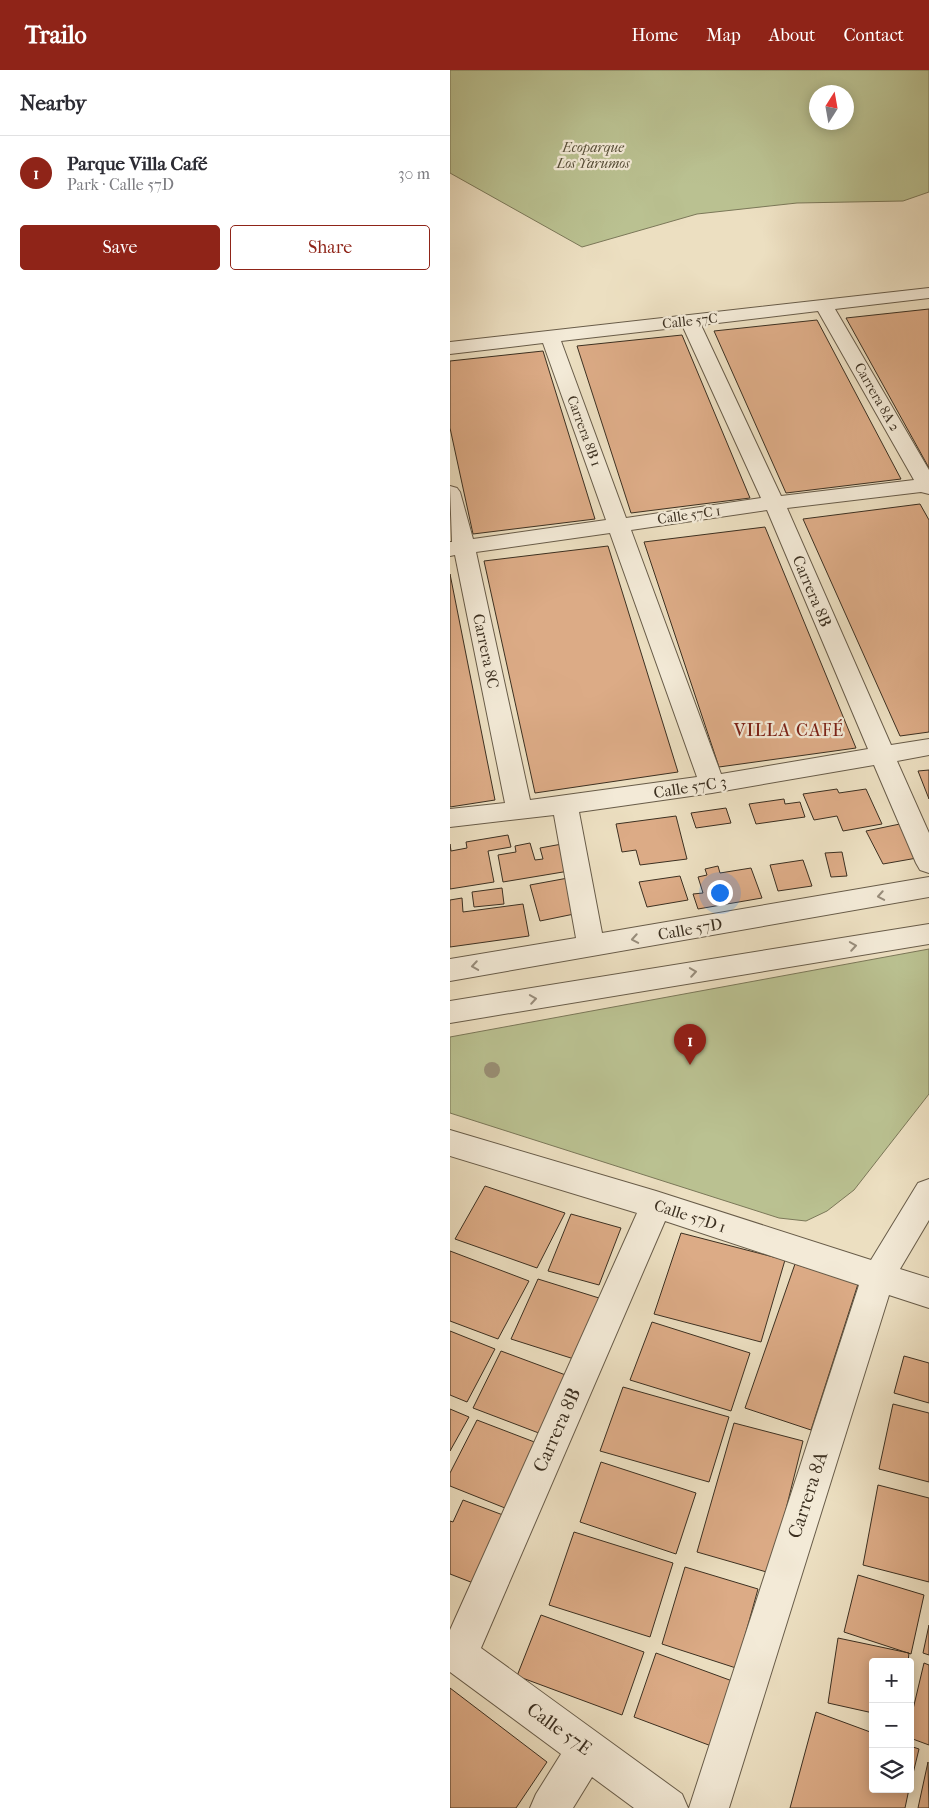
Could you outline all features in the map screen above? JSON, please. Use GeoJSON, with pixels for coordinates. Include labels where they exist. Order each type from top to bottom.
{"type":"FeatureCollection","features":[{"type":"Feature","properties":{"kind":"street","name":"Calle 57C"},"geometry":{"type":"LineString","coordinates":[[450,348],[929,293]]}},
{"type":"Feature","properties":{"kind":"street","name":"Carrera 8A 2"},"geometry":{"type":"LineString","coordinates":[[824,306],[928,486]]}},
{"type":"Feature","properties":{"kind":"street","name":"Carrera 8B"},"geometry":{"type":"LineString","coordinates":[[690,321],[774,503],[929,863]]}},
{"type":"Feature","properties":{"kind":"street","name":"Carrera 8B 1"},"geometry":{"type":"LineString","coordinates":[[550,336],[618,525]]}},
{"type":"Feature","properties":{"kind":"street","name":"Calle 57C 1"},"geometry":{"type":"LineString","coordinates":[[457,548],[774,503],[928,486]]}},
{"type":"Feature","properties":{"kind":"street","name":"Carrera 8C"},"geometry":{"type":"LineString","coordinates":[[450,492],[457,548],[519,810]]}},
{"type":"Feature","properties":{"kind":"street"},"geometry":{"type":"LineString","coordinates":[[618,525],[712,784]]}},
{"type":"Feature","properties":{"kind":"street","name":"Calle 57C 3"},"geometry":{"type":"LineString","coordinates":[[450,818],[565,805],[712,784],[929,747]]}},
{"type":"Feature","properties":{"kind":"street"},"geometry":{"type":"LineString","coordinates":[[565,805],[591,947]]}},
{"type":"Feature","properties":{"kind":"street","name":"Calle 57D"},"geometry":{"type":"LineString","coordinates":[[450,970],[929,887]]}},
{"type":"Feature","properties":{"kind":"street"},"geometry":{"type":"LineString","coordinates":[[450,1012],[929,934]]}},
{"type":"Feature","properties":{"kind":"street","name":"Calle 57D 1"},"geometry":{"type":"LineString","coordinates":[[450,1143],[656,1205],[929,1293]]}},
{"type":"Feature","properties":{"kind":"street","name":"Carrera 8A"},"geometry":{"type":"LineString","coordinates":[[708,1808],[878,1277],[929,1192]]}},
{"type":"Feature","properties":{"kind":"street","name":"Carrera 8B"},"geometry":{"type":"LineString","coordinates":[[454,1652],[656,1205]]}},
{"type":"Feature","properties":{"kind":"street","name":"Calle 57E"},"geometry":{"type":"LineString","coordinates":[[454,1652],[668,1808]]}},
{"type":"Feature","properties":{"kind":"street"},"geometry":{"type":"LineString","coordinates":[[550,1808],[586,1749]]}},
{"type":"Feature","properties":{"kind":"green space","name":"Ecoparque Los Yarumos"},"geometry":{"type":"Polygon","coordinates":[[[450,70],[929,70],[929,192],[903,201],[797,203],[697,214],[582,247],[450,173],[450,70]]]}},
{"type":"Feature","properties":{"kind":"green space"},"geometry":{"type":"Polygon","coordinates":[[[929,949],[929,1094],[854,1190],[827,1211],[806,1221],[779,1218],[450,1113],[450,1037],[929,949]]]}},
{"type":"Feature","properties":{"kind":"building"},"geometry":{"type":"Polygon","coordinates":[[[929,309],[929,468],[846,318],[929,309]]]}},
{"type":"Feature","properties":{"kind":"building"},"geometry":{"type":"Polygon","coordinates":[[[817,320],[901,479],[786,493],[714,331],[817,320]]]}},
{"type":"Feature","properties":{"kind":"building"},"geometry":{"type":"Polygon","coordinates":[[[682,335],[750,498],[631,513],[577,346],[682,335]]]}},
{"type":"Feature","properties":{"kind":"building"},"geometry":{"type":"Polygon","coordinates":[[[543,351],[595,519],[473,534],[450,428],[450,361],[543,351]]]}},
{"type":"Feature","properties":{"kind":"building"},"geometry":{"type":"Polygon","coordinates":[[[920,504],[929,520],[929,732],[900,736],[803,519],[920,504]]]}},
{"type":"Feature","properties":{"kind":"building"},"geometry":{"type":"Polygon","coordinates":[[[765,527],[856,748],[719,767],[644,542],[765,527]]]}},
{"type":"Feature","properties":{"kind":"building"},"geometry":{"type":"Polygon","coordinates":[[[608,546],[678,772],[535,793],[484,561],[608,546]]]}},
{"type":"Feature","properties":{"kind":"building"},"geometry":{"type":"Polygon","coordinates":[[[450,574],[495,800],[450,807],[450,574]]]}},
{"type":"Feature","properties":{"kind":"building"},"geometry":{"type":"Polygon","coordinates":[[[929,770],[929,799],[918,771],[929,770]]]}},
{"type":"Feature","properties":{"kind":"building"},"geometry":{"type":"Polygon","coordinates":[[[837,789],[839,793],[866,789],[882,824],[843,831],[837,816],[814,820],[803,794],[837,789]]]}},
{"type":"Feature","properties":{"kind":"building"},"geometry":{"type":"Polygon","coordinates":[[[784,799],[785,804],[800,802],[805,817],[756,824],[749,804],[784,799]]]}},
{"type":"Feature","properties":{"kind":"building"},"geometry":{"type":"Polygon","coordinates":[[[726,808],[731,823],[696,828],[691,813],[726,808]]]}},
{"type":"Feature","properties":{"kind":"building"},"geometry":{"type":"Polygon","coordinates":[[[676,816],[687,859],[640,865],[636,850],[622,852],[616,824],[676,816]]]}},
{"type":"Feature","properties":{"kind":"building"},"geometry":{"type":"Polygon","coordinates":[[[900,824],[917,858],[883,864],[866,831],[900,824]]]}},
{"type":"Feature","properties":{"kind":"building"},"geometry":{"type":"Polygon","coordinates":[[[508,835],[511,847],[488,851],[494,882],[450,889],[450,844],[451,851],[467,848],[466,842],[508,835]]]}},
{"type":"Feature","properties":{"kind":"building"},"geometry":{"type":"Polygon","coordinates":[[[530,843],[535,860],[543,859],[540,848],[562,844],[569,871],[503,882],[498,855],[516,852],[515,846],[530,843]]]}},
{"type":"Feature","properties":{"kind":"building"},"geometry":{"type":"Polygon","coordinates":[[[842,852],[847,876],[831,877],[825,853],[842,852]]]}},
{"type":"Feature","properties":{"kind":"building"},"geometry":{"type":"Polygon","coordinates":[[[803,860],[812,886],[778,891],[770,865],[803,860]]]}},
{"type":"Feature","properties":{"kind":"building"},"geometry":{"type":"Polygon","coordinates":[[[718,866],[720,873],[751,868],[762,898],[698,909],[693,894],[703,893],[698,877],[707,875],[705,869],[718,866]]]}},
{"type":"Feature","properties":{"kind":"building"},"geometry":{"type":"Polygon","coordinates":[[[680,876],[688,900],[647,907],[639,882],[680,876]]]}},
{"type":"Feature","properties":{"kind":"building"},"geometry":{"type":"Polygon","coordinates":[[[568,878],[579,913],[540,921],[530,885],[568,878]]]}},
{"type":"Feature","properties":{"kind":"building"},"geometry":{"type":"Polygon","coordinates":[[[502,888],[504,904],[474,907],[472,892],[502,888]]]}},
{"type":"Feature","properties":{"kind":"building"},"geometry":{"type":"Polygon","coordinates":[[[462,898],[463,912],[523,904],[529,936],[450,947],[450,900],[462,898]]]}},
{"type":"Feature","properties":{"kind":"building"},"geometry":{"type":"Polygon","coordinates":[[[485,1186],[565,1213],[537,1268],[455,1239],[485,1186]]]}},
{"type":"Feature","properties":{"kind":"building"},"geometry":{"type":"Polygon","coordinates":[[[571,1214],[621,1228],[599,1285],[548,1271],[571,1214]]]}},
{"type":"Feature","properties":{"kind":"building"},"geometry":{"type":"Polygon","coordinates":[[[681,1233],[785,1260],[761,1342],[654,1314],[681,1233]]]}},
{"type":"Feature","properties":{"kind":"building"},"geometry":{"type":"Polygon","coordinates":[[[450,1251],[529,1281],[498,1339],[450,1321],[450,1251]]]}},
{"type":"Feature","properties":{"kind":"building"},"geometry":{"type":"Polygon","coordinates":[[[795,1264],[858,1284],[811,1430],[745,1408],[795,1264]]]}},
{"type":"Feature","properties":{"kind":"building"},"geometry":{"type":"Polygon","coordinates":[[[538,1279],[599,1298],[574,1359],[511,1339],[538,1279]]]}},
{"type":"Feature","properties":{"kind":"building"},"geometry":{"type":"Polygon","coordinates":[[[652,1322],[750,1353],[731,1411],[630,1380],[652,1322]]]}},
{"type":"Feature","properties":{"kind":"building"},"geometry":{"type":"Polygon","coordinates":[[[450,1331],[495,1349],[467,1402],[450,1395],[450,1331]]]}},
{"type":"Feature","properties":{"kind":"building"},"geometry":{"type":"Polygon","coordinates":[[[501,1351],[571,1377],[544,1435],[473,1408],[501,1351]]]}},
{"type":"Feature","properties":{"kind":"building"},"geometry":{"type":"Polygon","coordinates":[[[904,1356],[929,1363],[929,1403],[894,1393],[904,1356]]]}},
{"type":"Feature","properties":{"kind":"building"},"geometry":{"type":"Polygon","coordinates":[[[623,1387],[729,1417],[709,1482],[600,1451],[623,1387]]]}},
{"type":"Feature","properties":{"kind":"building"},"geometry":{"type":"Polygon","coordinates":[[[893,1404],[929,1413],[929,1482],[879,1469],[893,1404]]]}},
{"type":"Feature","properties":{"kind":"building"},"geometry":{"type":"Polygon","coordinates":[[[450,1409],[469,1417],[450,1451],[450,1409]]]}},
{"type":"Feature","properties":{"kind":"building"},"geometry":{"type":"Polygon","coordinates":[[[477,1420],[537,1443],[505,1508],[450,1486],[450,1473],[477,1420]]]}},
{"type":"Feature","properties":{"kind":"building"},"geometry":{"type":"Polygon","coordinates":[[[734,1423],[803,1441],[770,1573],[697,1552],[734,1423]]]}},
{"type":"Feature","properties":{"kind":"building"},"geometry":{"type":"Polygon","coordinates":[[[601,1462],[696,1493],[676,1554],[580,1522],[601,1462]]]}},
{"type":"Feature","properties":{"kind":"building"},"geometry":{"type":"Polygon","coordinates":[[[878,1485],[929,1498],[929,1582],[863,1565],[878,1485]]]}},
{"type":"Feature","properties":{"kind":"building"},"geometry":{"type":"Polygon","coordinates":[[[463,1500],[511,1518],[481,1586],[450,1574],[450,1521],[453,1522],[463,1500]]]}},
{"type":"Feature","properties":{"kind":"building"},"geometry":{"type":"Polygon","coordinates":[[[574,1532],[673,1563],[650,1637],[549,1605],[574,1532]]]}},
{"type":"Feature","properties":{"kind":"building"},"geometry":{"type":"Polygon","coordinates":[[[685,1567],[758,1589],[736,1668],[662,1644],[685,1567]]]}},
{"type":"Feature","properties":{"kind":"building"},"geometry":{"type":"Polygon","coordinates":[[[858,1575],[924,1595],[911,1654],[844,1632],[858,1575]]]}},
{"type":"Feature","properties":{"kind":"building"},"geometry":{"type":"Polygon","coordinates":[[[541,1615],[644,1652],[622,1715],[517,1676],[541,1615]]]}},
{"type":"Feature","properties":{"kind":"building"},"geometry":{"type":"Polygon","coordinates":[[[929,1625],[929,1655],[923,1653],[929,1625]]]}},
{"type":"Feature","properties":{"kind":"building"},"geometry":{"type":"Polygon","coordinates":[[[838,1638],[909,1653],[908,1658],[869,1658],[869,1712],[828,1703],[838,1638]]]}},
{"type":"Feature","properties":{"kind":"building"},"geometry":{"type":"Polygon","coordinates":[[[656,1653],[735,1682],[714,1747],[634,1717],[656,1653]]]}},
{"type":"Feature","properties":{"kind":"building"},"geometry":{"type":"Polygon","coordinates":[[[924,1663],[929,1665],[929,1745],[914,1739],[914,1705],[924,1663]]]}},
{"type":"Feature","properties":{"kind":"building"},"geometry":{"type":"Polygon","coordinates":[[[450,1688],[547,1762],[516,1808],[450,1808],[450,1688]]]}},
{"type":"Feature","properties":{"kind":"building"},"geometry":{"type":"Polygon","coordinates":[[[816,1712],[869,1732],[869,1793],[908,1793],[905,1808],[790,1808],[816,1712]]]}},
{"type":"Feature","properties":{"kind":"building"},"geometry":{"type":"Polygon","coordinates":[[[914,1747],[919,1749],[914,1770],[914,1747]]]}},
{"type":"Feature","properties":{"kind":"building"},"geometry":{"type":"Polygon","coordinates":[[[928,1762],[929,1808],[918,1808],[928,1762]]]}},
{"type":"Feature","properties":{"kind":"place","name":"Parque Villa Café"},"geometry":{"type":"Point","coordinates":[690,1065]}},
{"type":"Feature","properties":{"kind":"district","name":"VILLA CAFÉ"},"geometry":{"type":"Point","coordinates":[789,730]}}]}
